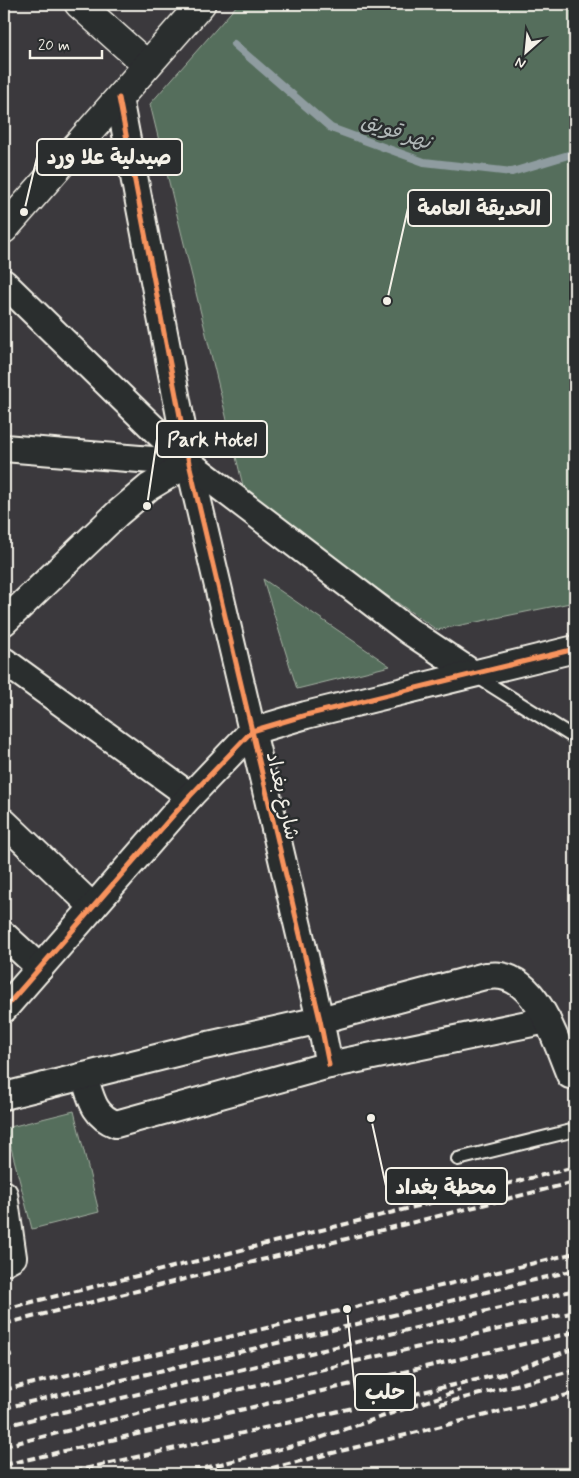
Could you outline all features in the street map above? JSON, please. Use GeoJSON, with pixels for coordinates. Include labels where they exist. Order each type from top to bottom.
{"type":"FeatureCollection","features":[{"type":"Feature","properties":{"kind":"main road"},"geometry":{"type":"LineString","coordinates":[[79,4],[147,65]]}},
{"type":"Feature","properties":{"kind":"main road"},"geometry":{"type":"LineString","coordinates":[[4,229],[201,4]]}},
{"type":"Feature","properties":{"kind":"street","name":"شارع بغداد"},"geometry":{"type":"LineString","coordinates":[[119,98],[188,463],[329,1065]]}},
{"type":"Feature","properties":{"kind":"street"},"geometry":{"type":"LineString","coordinates":[[4,283],[188,463],[409,631],[472,673]]}},
{"type":"Feature","properties":{"kind":"street"},"geometry":{"type":"LineString","coordinates":[[4,448],[188,463]]}},
{"type":"Feature","properties":{"kind":"street"},"geometry":{"type":"LineString","coordinates":[[4,622],[117,514],[149,487],[188,463]]}},
{"type":"Feature","properties":{"kind":"street"},"geometry":{"type":"LineString","coordinates":[[4,1009],[190,796],[252,731],[306,715],[575,649]]}},
{"type":"Feature","properties":{"kind":"street"},"geometry":{"type":"LineString","coordinates":[[4,660],[190,796]]}},
{"type":"Feature","properties":{"kind":"street"},"geometry":{"type":"LineString","coordinates":[[4,822],[93,907]]}},
{"type":"Feature","properties":{"kind":"street"},"geometry":{"type":"LineString","coordinates":[[4,935],[40,968]]}},
{"type":"Feature","properties":{"kind":"street"},"geometry":{"type":"LineString","coordinates":[[4,1096],[204,1046],[320,1020],[485,976],[502,976],[518,983],[533,997],[547,1020],[570,1075]]}},
{"type":"Feature","properties":{"kind":"street"},"geometry":{"type":"LineString","coordinates":[[84,1076],[96,1111],[102,1117],[116,1124],[329,1065],[547,1020]]}},
{"type":"Feature","properties":{"kind":"street"},"geometry":{"type":"LineString","coordinates":[[4,1194],[13,1257],[4,1262]]}},
{"type":"Feature","properties":{"kind":"lane"},"geometry":{"type":"LineString","coordinates":[[472,673],[575,738]]}},
{"type":"Feature","properties":{"kind":"lane"},"geometry":{"type":"LineString","coordinates":[[458,1159],[575,1130]]}},
{"type":"Feature","properties":{"kind":"green space"},"geometry":{"type":"Polygon","coordinates":[[[238,4],[575,4],[575,602],[437,630],[246,498],[150,104],[238,4]]]}},
{"type":"Feature","properties":{"kind":"green space"},"geometry":{"type":"Polygon","coordinates":[[[263,579],[390,666],[297,689],[263,579]]]}},
{"type":"Feature","properties":{"kind":"green space"},"geometry":{"type":"Polygon","coordinates":[[[74,1111],[99,1212],[32,1229],[6,1128],[74,1111]]]}},
{"type":"Feature","properties":{"kind":"waterway","name":"نهر قويق"},"geometry":{"type":"LineString","coordinates":[[234,44],[331,128],[424,162],[512,172],[575,153]]}},
{"type":"Feature","properties":{"kind":"railway"},"geometry":{"type":"LineString","coordinates":[[4,1309],[575,1167]]}},
{"type":"Feature","properties":{"kind":"railway"},"geometry":{"type":"LineString","coordinates":[[4,1324],[575,1182]]}},
{"type":"Feature","properties":{"kind":"railway"},"geometry":{"type":"LineString","coordinates":[[4,1390],[575,1253]]}},
{"type":"Feature","properties":{"kind":"railway"},"geometry":{"type":"LineString","coordinates":[[4,1408],[575,1270]]}},
{"type":"Feature","properties":{"kind":"railway"},"geometry":{"type":"LineString","coordinates":[[4,1426],[575,1290]]}},
{"type":"Feature","properties":{"kind":"railway"},"geometry":{"type":"LineString","coordinates":[[4,1446],[357,1361],[575,1312]]}},
{"type":"Feature","properties":{"kind":"railway"},"geometry":{"type":"LineString","coordinates":[[4,1465],[575,1332]]}},
{"type":"Feature","properties":{"kind":"railway"},"geometry":{"type":"LineString","coordinates":[[498,1376],[575,1348]]}},
{"type":"Feature","properties":{"kind":"railway"},"geometry":{"type":"LineString","coordinates":[[4,1356],[14,1354]]}},
{"type":"Feature","properties":{"kind":"railway"},"geometry":{"type":"LineString","coordinates":[[440,1404],[575,1370]]}},
{"type":"Feature","properties":{"kind":"railway"},"geometry":{"type":"LineString","coordinates":[[62,1474],[502,1374]]}},
{"type":"Feature","properties":{"kind":"railway"},"geometry":{"type":"LineString","coordinates":[[181,1474],[308,1442],[460,1390]]}},
{"type":"Feature","properties":{"kind":"railway"},"geometry":{"type":"LineString","coordinates":[[248,1474],[575,1393]]}},
{"type":"Feature","properties":{"kind":"cycle path"},"geometry":{"type":"LineString","coordinates":[[119,98],[189,463],[329,1065]]}},
{"type":"Feature","properties":{"kind":"cycle path"},"geometry":{"type":"LineString","coordinates":[[4,1009],[190,796],[252,731],[306,715],[575,649]]}},
{"type":"Feature","properties":{"kind":"place","name":"صيدلية علا ورد"},"geometry":{"type":"Point","coordinates":[24,212]}},
{"type":"Feature","properties":{"kind":"place","name":"الحديقة العامة"},"geometry":{"type":"Point","coordinates":[387,301]}},
{"type":"Feature","properties":{"kind":"place","name":"Park Hotel"},"geometry":{"type":"Point","coordinates":[147,506]}},
{"type":"Feature","properties":{"kind":"place","name":"محطة بغداد"},"geometry":{"type":"Point","coordinates":[371,1118]}},
{"type":"Feature","properties":{"kind":"place","name":"حلب"},"geometry":{"type":"Point","coordinates":[347,1309]}}]}
